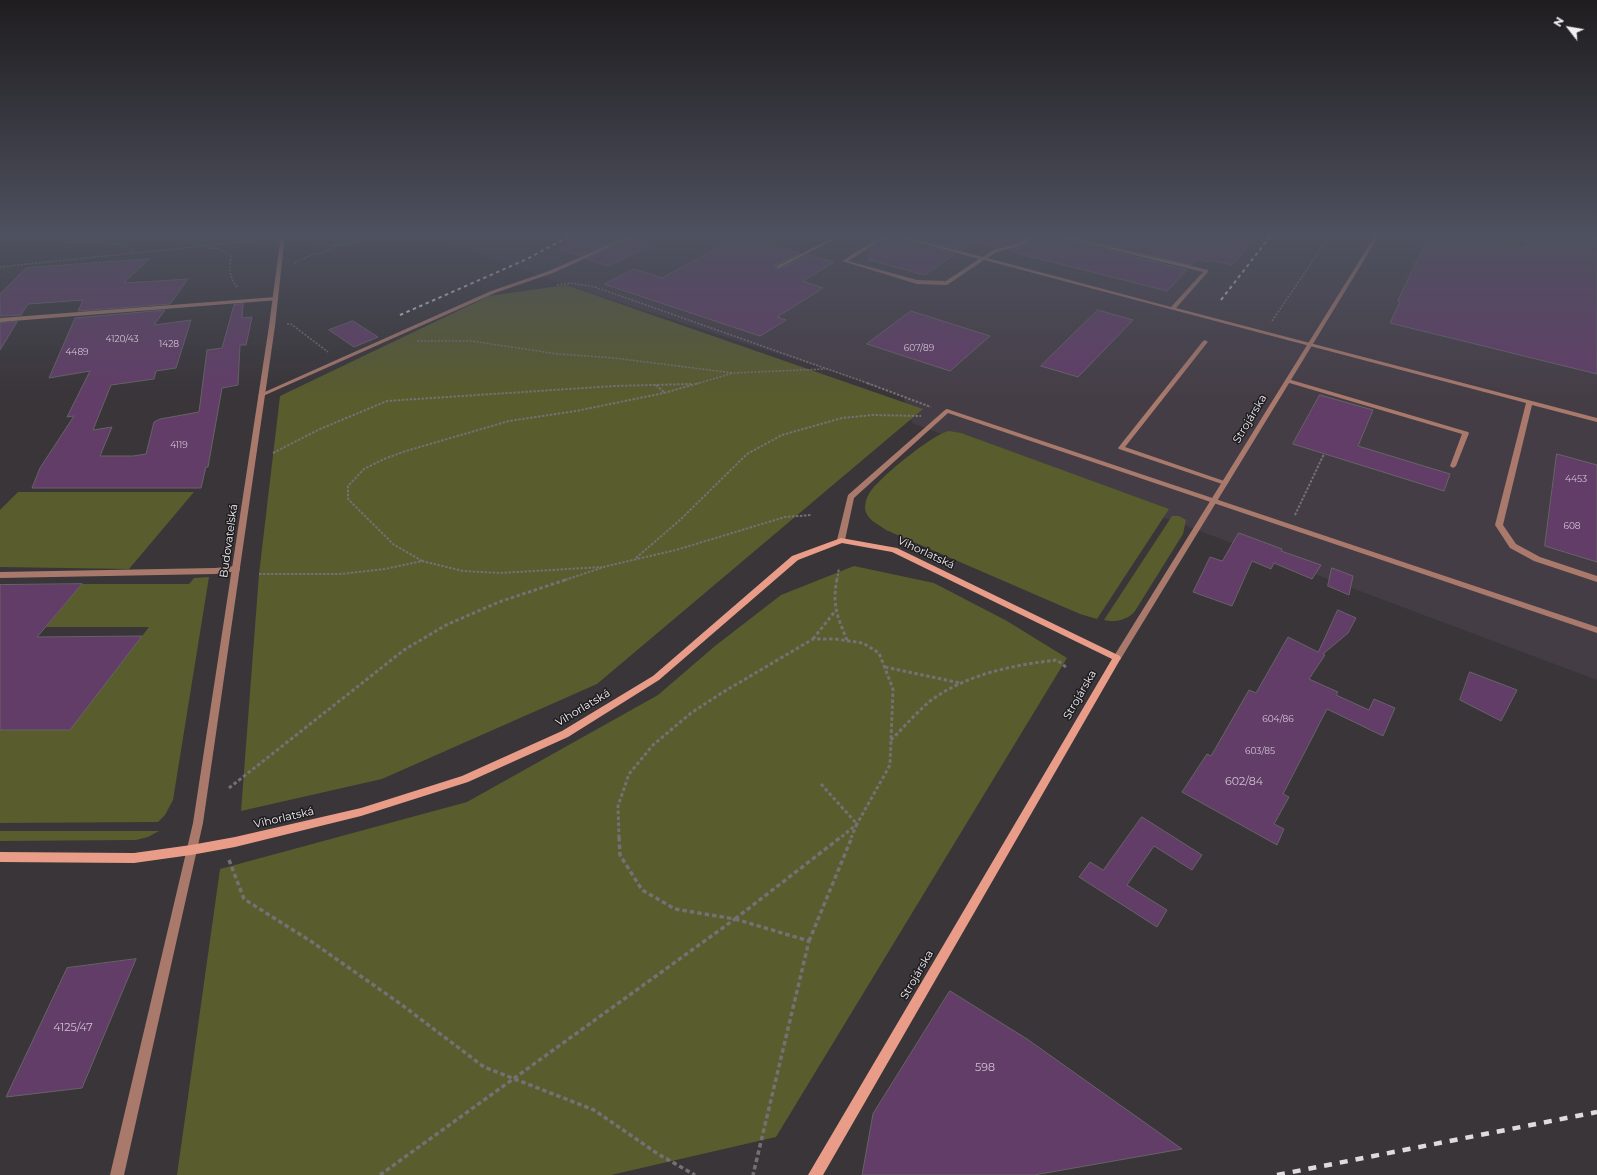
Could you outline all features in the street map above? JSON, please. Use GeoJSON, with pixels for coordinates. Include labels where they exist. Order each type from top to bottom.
{"type":"FeatureCollection","features":[{"type":"Feature","properties":{"kind":"main road","name":"Vihorlatská"},"geometry":{"type":"LineString","coordinates":[[0,857],[134,858],[191,850],[235,842],[361,812],[465,779],[565,734],[656,678],[796,558],[841,540],[894,550],[1117,658]]}},
{"type":"Feature","properties":{"kind":"main road","name":"Strojárska"},"geometry":{"type":"LineString","coordinates":[[814,1175],[1117,658]]}},
{"type":"Feature","properties":{"kind":"street","name":"Budovateľská"},"geometry":{"type":"LineString","coordinates":[[117,1175],[198,823],[278,289]]}},
{"type":"Feature","properties":{"kind":"street"},"geometry":{"type":"LineString","coordinates":[[262,395],[280,385],[502,289]]}},
{"type":"Feature","properties":{"kind":"street"},"geometry":{"type":"LineString","coordinates":[[1097,289],[1597,420]]}},
{"type":"Feature","properties":{"kind":"street"},"geometry":{"type":"LineString","coordinates":[[1172,309],[1190,289]]}},
{"type":"Feature","properties":{"kind":"street","name":"Strojárska"},"geometry":{"type":"LineString","coordinates":[[1117,658],[1344,289]]}},
{"type":"Feature","properties":{"kind":"street"},"geometry":{"type":"LineString","coordinates":[[0,320],[276,299]]}},
{"type":"Feature","properties":{"kind":"street"},"geometry":{"type":"LineString","coordinates":[[1205,342],[1121,448],[1225,483]]}},
{"type":"Feature","properties":{"kind":"street"},"geometry":{"type":"LineString","coordinates":[[1288,381],[1466,432],[1454,466]]}},
{"type":"Feature","properties":{"kind":"street"},"geometry":{"type":"LineString","coordinates":[[1529,403],[1499,525],[1513,546],[1537,559],[1597,578]]}},
{"type":"Feature","properties":{"kind":"street"},"geometry":{"type":"LineString","coordinates":[[841,540],[851,497],[947,411],[1597,630]]}},
{"type":"Feature","properties":{"kind":"street"},"geometry":{"type":"LineString","coordinates":[[0,575],[236,569]]}},
{"type":"Feature","properties":{"kind":"path"},"geometry":{"type":"LineString","coordinates":[[239,289],[243,291]]}},
{"type":"Feature","properties":{"kind":"path"},"geometry":{"type":"LineString","coordinates":[[600,289],[873,385],[931,408]]}},
{"type":"Feature","properties":{"kind":"path"},"geometry":{"type":"LineString","coordinates":[[1264,333],[1294,289]]}},
{"type":"Feature","properties":{"kind":"path"},"geometry":{"type":"LineString","coordinates":[[287,324],[291,324],[340,360]]}},
{"type":"Feature","properties":{"kind":"path"},"geometry":{"type":"LineString","coordinates":[[412,341],[471,341],[558,354],[614,358],[734,373],[825,369]]}},
{"type":"Feature","properties":{"kind":"path"},"geometry":{"type":"LineString","coordinates":[[606,566],[500,573],[463,571],[422,561],[393,544],[348,499],[348,486],[364,469],[384,459],[406,451],[509,421],[576,411],[664,393],[734,373]]}},
{"type":"Feature","properties":{"kind":"path"},"geometry":{"type":"LineString","coordinates":[[273,453],[320,429],[387,401],[614,386],[696,384]]}},
{"type":"Feature","properties":{"kind":"path"},"geometry":{"type":"LineString","coordinates":[[656,385],[664,393]]}},
{"type":"Feature","properties":{"kind":"path"},"geometry":{"type":"LineString","coordinates":[[634,560],[681,519],[747,454],[782,435],[842,418],[872,415],[922,416]]}},
{"type":"Feature","properties":{"kind":"path"},"geometry":{"type":"LineString","coordinates":[[1290,526],[1324,454]]}},
{"type":"Feature","properties":{"kind":"path"},"geometry":{"type":"LineString","coordinates":[[229,788],[404,650],[446,625],[499,602],[606,566],[676,550],[785,517],[812,515]]}},
{"type":"Feature","properties":{"kind":"path"},"geometry":{"type":"LineString","coordinates":[[259,574],[340,574],[385,569],[422,561]]}},
{"type":"Feature","properties":{"kind":"path"},"geometry":{"type":"LineString","coordinates":[[839,568],[834,596],[836,609],[847,640]]}},
{"type":"Feature","properties":{"kind":"path"},"geometry":{"type":"LineString","coordinates":[[809,941],[735,919],[675,909],[642,890],[620,855],[618,806],[629,774],[653,745],[691,713],[760,669],[813,639],[836,609]]}},
{"type":"Feature","properties":{"kind":"path"},"geometry":{"type":"LineString","coordinates":[[752,1175],[809,941],[857,824],[890,766],[893,689],[879,653],[863,643],[835,639],[813,639]]}},
{"type":"Feature","properties":{"kind":"path"},"geometry":{"type":"LineString","coordinates":[[891,740],[934,699],[961,683],[994,670],[1030,662],[1057,660],[1067,668]]}},
{"type":"Feature","properties":{"kind":"path"},"geometry":{"type":"LineString","coordinates":[[884,667],[961,683]]}},
{"type":"Feature","properties":{"kind":"path"},"geometry":{"type":"LineString","coordinates":[[821,784],[857,824]]}},
{"type":"Feature","properties":{"kind":"path"},"geometry":{"type":"LineString","coordinates":[[380,1175],[735,919],[857,824]]}},
{"type":"Feature","properties":{"kind":"path"},"geometry":{"type":"LineString","coordinates":[[229,860],[244,900],[312,942],[383,992],[484,1067],[594,1110],[658,1154],[695,1175]]}},
{"type":"Feature","properties":{"kind":"shaded area"},"geometry":{"type":"Polygon","coordinates":[[[578,289],[1597,289],[1597,680],[912,423],[903,396],[825,369],[578,289]]]}},
{"type":"Feature","properties":{"kind":"green space"},"geometry":{"type":"Polygon","coordinates":[[[539,289],[577,289],[923,409],[597,684],[382,779],[241,811],[259,574],[280,396],[489,296],[539,289]]]}},
{"type":"Feature","properties":{"kind":"green space"},"geometry":{"type":"Polygon","coordinates":[[[949,431],[961,433],[1169,509],[1097,619],[1080,614],[886,530],[868,516],[865,509],[866,501],[874,487],[893,468],[919,448],[949,431]]]}},
{"type":"Feature","properties":{"kind":"green space"},"geometry":{"type":"Polygon","coordinates":[[[18,492],[194,492],[129,569],[0,567],[0,510],[18,492]]]}},
{"type":"Feature","properties":{"kind":"green space"},"geometry":{"type":"Polygon","coordinates":[[[1172,516],[1179,516],[1186,520],[1183,534],[1135,611],[1125,619],[1112,621],[1104,620],[1172,516]]]}},
{"type":"Feature","properties":{"kind":"green space"},"geometry":{"type":"Polygon","coordinates":[[[854,566],[934,583],[1007,621],[1067,658],[776,1137],[611,1175],[177,1175],[220,869],[467,802],[658,695],[715,646],[781,595],[854,566]]]}},
{"type":"Feature","properties":{"kind":"green space"},"geometry":{"type":"Polygon","coordinates":[[[209,577],[173,800],[165,815],[158,822],[0,823],[0,730],[91,702],[149,627],[46,627],[82,584],[189,584],[194,578],[209,577]]]}},
{"type":"Feature","properties":{"kind":"green space"},"geometry":{"type":"Polygon","coordinates":[[[0,831],[159,831],[148,837],[136,840],[0,841],[0,831]]]}},
{"type":"Feature","properties":{"kind":"building"},"geometry":{"type":"Polygon","coordinates":[[[5,289],[181,289],[170,304],[78,311],[83,300],[28,304],[21,315],[0,316],[0,294],[5,289]]]}},
{"type":"Feature","properties":{"kind":"building"},"geometry":{"type":"Polygon","coordinates":[[[618,289],[822,289],[777,317],[786,320],[760,336],[618,289]]]}},
{"type":"Feature","properties":{"kind":"building"},"geometry":{"type":"Polygon","coordinates":[[[1158,289],[1169,289],[1167,291],[1158,289]]]}},
{"type":"Feature","properties":{"kind":"building"},"geometry":{"type":"Polygon","coordinates":[[[1404,289],[1597,289],[1597,374],[1390,323],[1400,302],[1398,301],[1404,289]]]}},
{"type":"Feature","properties":{"kind":"building"},"geometry":{"type":"Polygon","coordinates":[[[243,304],[242,318],[252,317],[246,345],[240,345],[238,385],[222,388],[208,467],[206,467],[201,488],[32,488],[40,468],[74,416],[67,417],[90,371],[49,378],[75,318],[165,310],[154,325],[191,320],[176,368],[156,371],[154,379],[111,385],[93,430],[112,427],[100,456],[133,456],[146,454],[154,422],[160,419],[199,412],[207,350],[222,348],[234,305],[243,304]]]}},
{"type":"Feature","properties":{"kind":"building"},"geometry":{"type":"Polygon","coordinates":[[[1098,310],[1133,320],[1078,377],[1041,366],[1098,310]]]}},
{"type":"Feature","properties":{"kind":"building"},"geometry":{"type":"Polygon","coordinates":[[[911,311],[990,336],[950,371],[867,344],[911,311]]]}},
{"type":"Feature","properties":{"kind":"building"},"geometry":{"type":"Polygon","coordinates":[[[353,321],[378,337],[354,347],[329,330],[353,321]]]}},
{"type":"Feature","properties":{"kind":"building"},"geometry":{"type":"Polygon","coordinates":[[[17,322],[0,350],[0,323],[17,322]]]}},
{"type":"Feature","properties":{"kind":"building"},"geometry":{"type":"Polygon","coordinates":[[[1320,395],[1373,410],[1358,446],[1450,474],[1444,491],[1293,444],[1320,395]]]}},
{"type":"Feature","properties":{"kind":"building"},"geometry":{"type":"Polygon","coordinates":[[[1557,454],[1597,465],[1597,562],[1545,546],[1557,454]]]}},
{"type":"Feature","properties":{"kind":"building"},"geometry":{"type":"Polygon","coordinates":[[[1239,533],[1282,549],[1281,551],[1321,565],[1312,579],[1274,563],[1271,569],[1252,561],[1232,606],[1193,592],[1210,557],[1222,561],[1239,533]]]}},
{"type":"Feature","properties":{"kind":"building"},"geometry":{"type":"Polygon","coordinates":[[[1332,568],[1353,576],[1349,595],[1328,586],[1332,568]]]}},
{"type":"Feature","properties":{"kind":"building"},"geometry":{"type":"Polygon","coordinates":[[[82,584],[37,637],[142,636],[70,730],[0,730],[0,585],[82,584]]]}},
{"type":"Feature","properties":{"kind":"building"},"geometry":{"type":"Polygon","coordinates":[[[1338,610],[1356,618],[1348,633],[1323,654],[1325,655],[1309,679],[1338,692],[1336,695],[1369,710],[1374,699],[1395,708],[1383,736],[1327,709],[1283,794],[1289,797],[1274,824],[1284,829],[1277,845],[1182,792],[1207,754],[1211,756],[1249,690],[1256,693],[1288,637],[1318,652],[1338,610]]]}},
{"type":"Feature","properties":{"kind":"building"},"geometry":{"type":"Polygon","coordinates":[[[1470,672],[1517,690],[1501,721],[1460,700],[1470,672]]]}},
{"type":"Feature","properties":{"kind":"building"},"geometry":{"type":"Polygon","coordinates":[[[1142,817],[1202,855],[1192,870],[1154,846],[1127,885],[1167,910],[1157,927],[1079,877],[1090,862],[1103,870],[1142,817]]]}},
{"type":"Feature","properties":{"kind":"building"},"geometry":{"type":"Polygon","coordinates":[[[136,959],[82,1088],[6,1097],[67,968],[136,959]]]}},
{"type":"Feature","properties":{"kind":"building"},"geometry":{"type":"Polygon","coordinates":[[[950,991],[1027,1039],[1182,1149],[1034,1175],[862,1175],[873,1114],[950,991]]]}},
{"type":"Feature","properties":{"kind":"railway"},"geometry":{"type":"LineString","coordinates":[[400,315],[459,289]]}},
{"type":"Feature","properties":{"kind":"railway"},"geometry":{"type":"LineString","coordinates":[[1221,300],[1230,289]]}},
{"type":"Feature","properties":{"kind":"railway"},"geometry":{"type":"LineString","coordinates":[[1277,1175],[1597,1112]]}}]}
